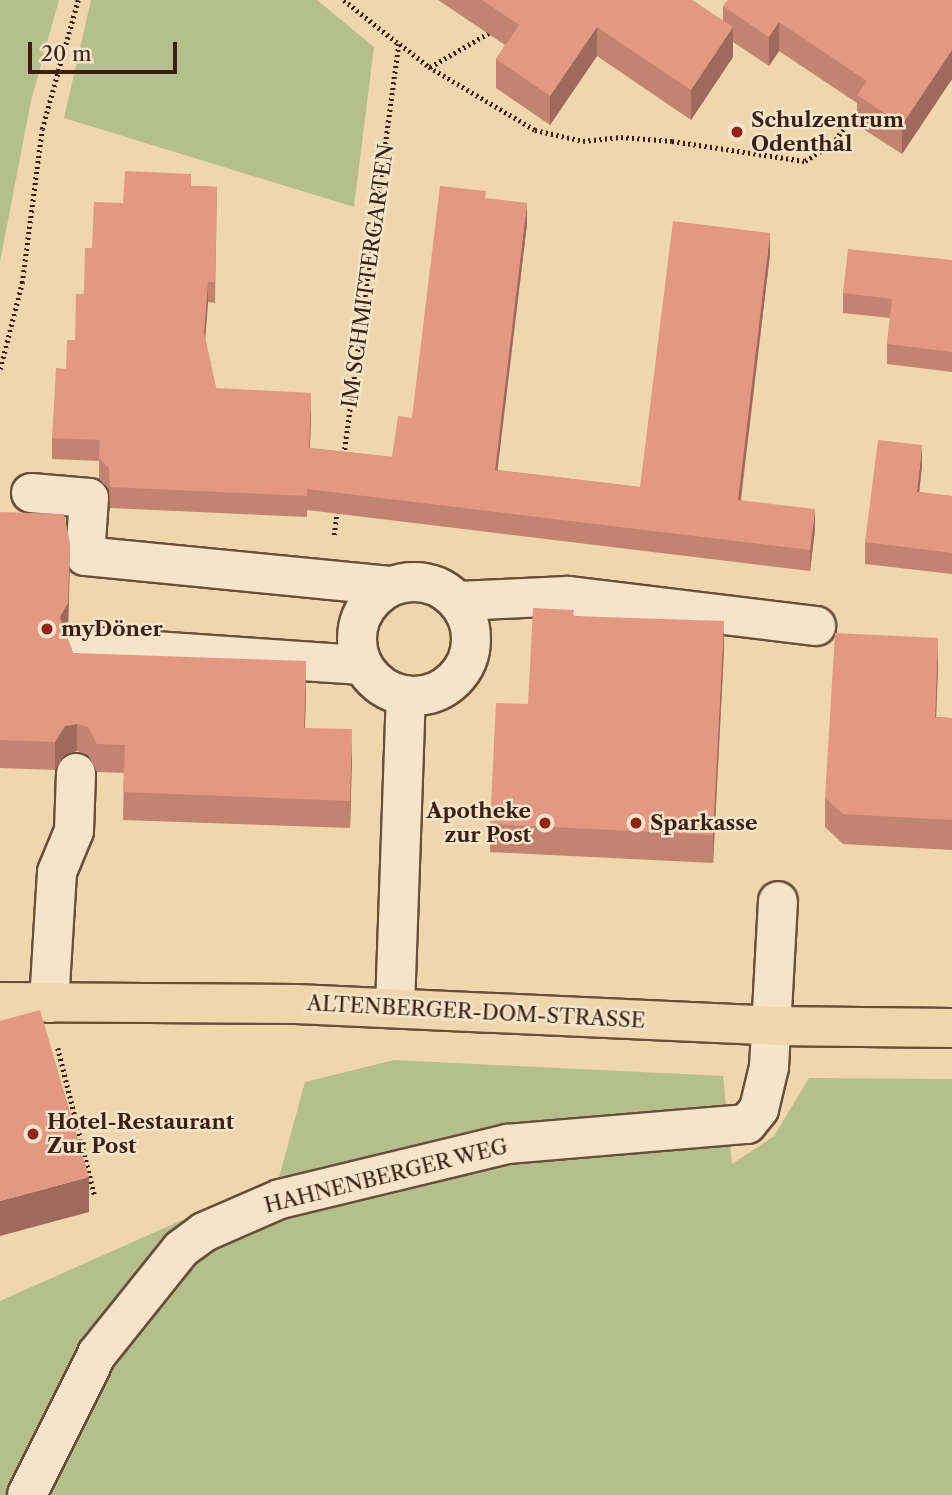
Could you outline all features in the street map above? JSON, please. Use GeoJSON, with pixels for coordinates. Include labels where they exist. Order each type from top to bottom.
{"type":"FeatureCollection","features":[{"type":"Feature","properties":{"kind":"main road","name":"ALTENBERGER-DOM-STRASSE"},"geometry":{"type":"LineString","coordinates":[[0,1002],[395,1007],[772,1026],[952,1028]]}},
{"type":"Feature","properties":{"kind":"street"},"geometry":{"type":"LineString","coordinates":[[31,493],[89,498],[85,556],[389,586],[415,582],[440,587],[458,601],[470,631],[466,661],[451,686],[406,698],[379,687],[361,665],[358,636],[366,607],[389,586]]}},
{"type":"Feature","properties":{"kind":"street"},"geometry":{"type":"LineString","coordinates":[[458,601],[568,596],[816,626]]}},
{"type":"Feature","properties":{"kind":"street"},"geometry":{"type":"LineString","coordinates":[[82,646],[361,665]]}},
{"type":"Feature","properties":{"kind":"street"},"geometry":{"type":"LineString","coordinates":[[395,1007],[406,698]]}},
{"type":"Feature","properties":{"kind":"street"},"geometry":{"type":"LineString","coordinates":[[49,1003],[57,872],[74,831],[76,773]]}},
{"type":"Feature","properties":{"kind":"street"},"geometry":{"type":"LineString","coordinates":[[772,1026],[778,901]]}},
{"type":"Feature","properties":{"kind":"street","name":"HAHNENBERGER WEG"},"geometry":{"type":"LineString","coordinates":[[27,1495],[97,1354],[181,1249],[204,1232],[280,1199],[507,1144],[747,1124],[759,1109],[765,1090],[772,1026]]}},
{"type":"Feature","properties":{"kind":"path"},"geometry":{"type":"LineString","coordinates":[[0,369],[22,283],[42,129],[78,0]]}},
{"type":"Feature","properties":{"kind":"path"},"geometry":{"type":"LineString","coordinates":[[344,0],[429,67],[535,130],[583,141],[621,137],[672,141],[805,161],[832,144],[854,116]]}},
{"type":"Feature","properties":{"kind":"path"},"geometry":{"type":"LineString","coordinates":[[429,67],[499,27]]}},
{"type":"Feature","properties":{"kind":"path","name":"IM SCHMITTERGARTEN"},"geometry":{"type":"LineString","coordinates":[[343,468],[399,44]]}},
{"type":"Feature","properties":{"kind":"path"},"geometry":{"type":"LineString","coordinates":[[328,578],[339,496]]}},
{"type":"Feature","properties":{"kind":"path"},"geometry":{"type":"LineString","coordinates":[[65,1078],[95,1196]]}},
{"type":"Feature","properties":{"kind":"green space"},"geometry":{"type":"Polygon","coordinates":[[[0,0],[59,0],[31,101],[0,262],[0,0]]]}},
{"type":"Feature","properties":{"kind":"green space"},"geometry":{"type":"Polygon","coordinates":[[[91,0],[317,0],[374,47],[354,207],[64,118],[91,0]]]}},
{"type":"Feature","properties":{"kind":"green space"},"geometry":{"type":"Polygon","coordinates":[[[394,1060],[723,1076],[732,1164],[774,1136],[809,1078],[952,1079],[952,1495],[0,1495],[0,1301],[279,1177],[305,1082],[394,1060]]]}},
{"type":"Feature","properties":{"kind":"building"},"geometry":{"type":"Polygon","coordinates":[[[482,0],[692,0],[733,27],[691,90],[597,27],[550,96],[496,59],[519,25],[482,0]]]}},
{"type":"Feature","properties":{"kind":"building"},"geometry":{"type":"Polygon","coordinates":[[[728,0],[952,0],[952,50],[902,125],[857,95],[867,81],[779,22],[769,37],[723,6],[728,0]]]}},
{"type":"Feature","properties":{"kind":"building"},"geometry":{"type":"Polygon","coordinates":[[[125,171],[191,174],[191,186],[217,187],[215,282],[208,282],[204,333],[216,388],[311,393],[309,448],[392,457],[398,416],[412,418],[440,186],[486,191],[485,198],[527,203],[495,470],[640,487],[673,221],[770,233],[738,500],[815,509],[810,550],[307,489],[307,496],[110,487],[109,468],[99,458],[100,440],[52,438],[56,368],[66,369],[67,340],[75,340],[76,294],[84,294],[85,248],[92,248],[94,202],[123,203],[125,171]]]}},
{"type":"Feature","properties":{"kind":"building"},"geometry":{"type":"Polygon","coordinates":[[[848,249],[952,260],[952,352],[887,344],[892,299],[843,293],[848,249]]]}},
{"type":"Feature","properties":{"kind":"building"},"geometry":{"type":"Polygon","coordinates":[[[878,440],[922,445],[917,492],[952,496],[952,553],[865,542],[878,440]]]}},
{"type":"Feature","properties":{"kind":"building"},"geometry":{"type":"Polygon","coordinates":[[[0,512],[64,514],[70,543],[68,603],[60,617],[73,653],[306,661],[304,728],[352,729],[350,801],[123,792],[125,745],[97,744],[88,727],[77,724],[65,726],[55,742],[0,740],[0,512]]]}},
{"type":"Feature","properties":{"kind":"building"},"geometry":{"type":"Polygon","coordinates":[[[533,608],[574,610],[573,616],[724,621],[713,835],[490,824],[496,703],[528,704],[533,608]]]}},
{"type":"Feature","properties":{"kind":"building"},"geometry":{"type":"Polygon","coordinates":[[[835,633],[938,638],[935,717],[952,718],[952,820],[843,814],[825,798],[835,633]]]}},
{"type":"Feature","properties":{"kind":"building","name":"Hotel-Restaurant Zur Post"},"geometry":{"type":"Polygon","coordinates":[[[40,1010],[89,1177],[0,1201],[0,1021],[40,1010]]]}},
{"type":"Feature","properties":{"kind":"place","name":"Schulzentrum Odenthal"},"geometry":{"type":"Point","coordinates":[737,132]}},
{"type":"Feature","properties":{"kind":"place","name":"myDöner"},"geometry":{"type":"Point","coordinates":[47,629]}},
{"type":"Feature","properties":{"kind":"place","name":"Apotheke zur Post"},"geometry":{"type":"Point","coordinates":[545,823]}},
{"type":"Feature","properties":{"kind":"place","name":"Sparkasse"},"geometry":{"type":"Point","coordinates":[636,823]}},
{"type":"Feature","properties":{"kind":"place","name":"Hotel-Restaurant Zur Post"},"geometry":{"type":"Point","coordinates":[33,1134]}}]}
